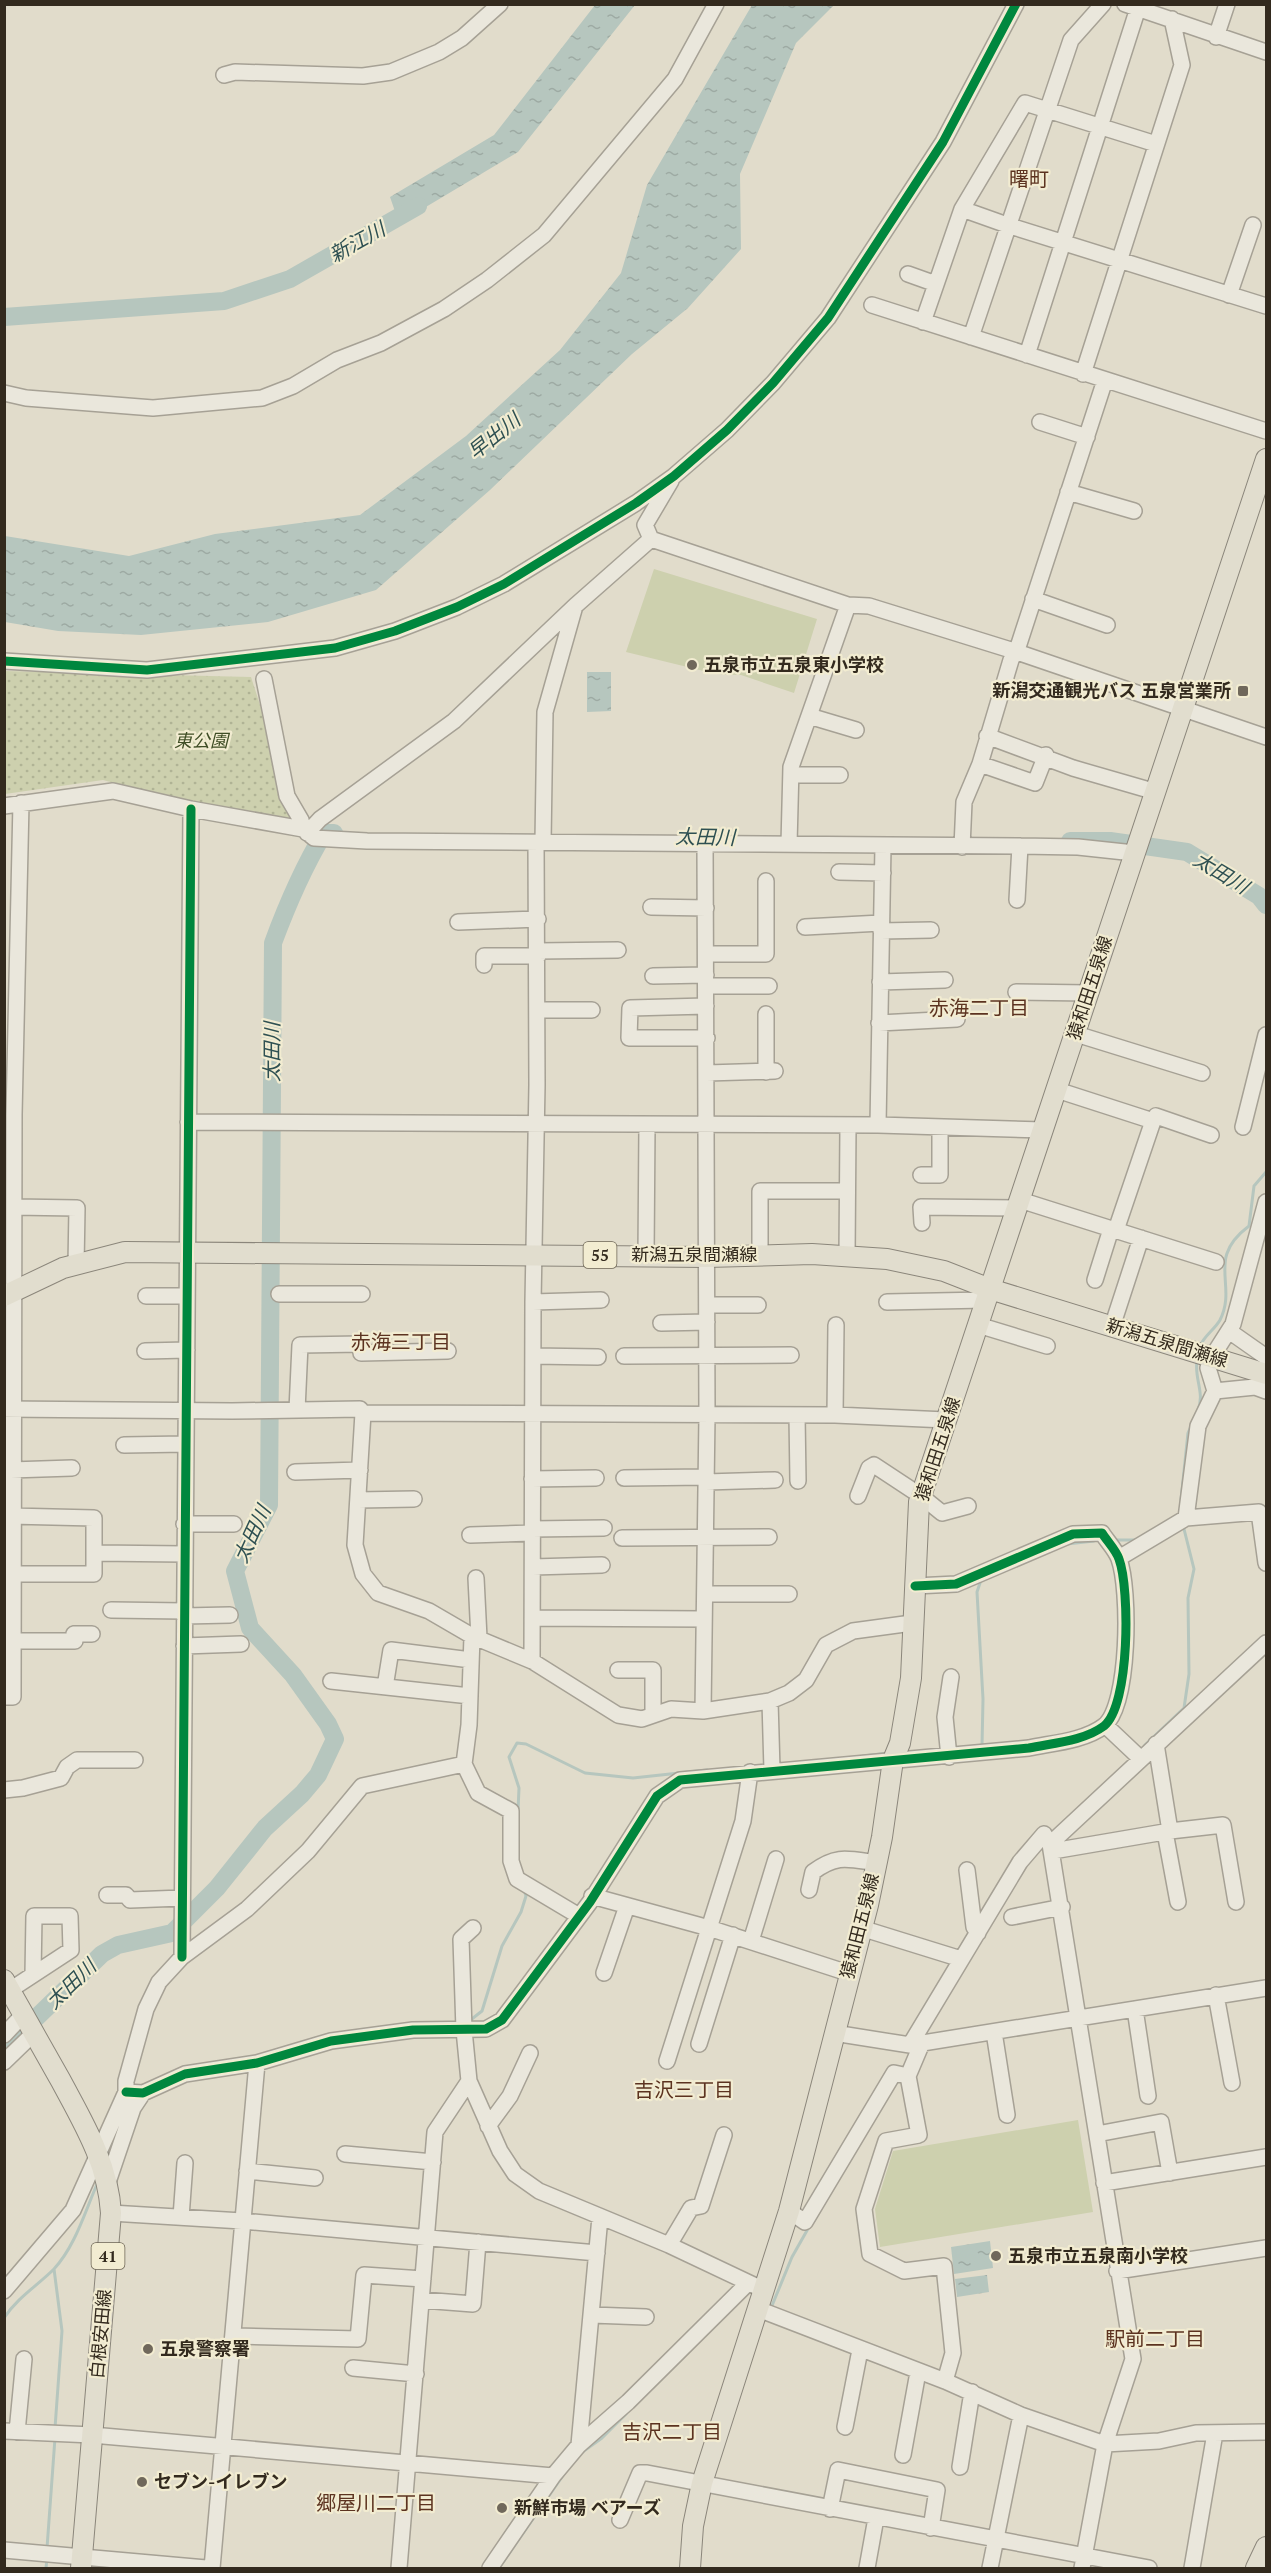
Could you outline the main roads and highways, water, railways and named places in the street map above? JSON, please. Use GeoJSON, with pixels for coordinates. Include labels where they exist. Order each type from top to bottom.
{"type":"FeatureCollection","features":[{"type":"Feature","properties":{"kind":"main road","name":"猿和田五泉線"},"geometry":{"type":"LineString","coordinates":[[690,2568],[693,2526],[702,2483],[758,2309],[756,2287],[789,2211],[877,1863],[893,1760],[900,1743],[911,1678],[912,1623],[921,1496],[1266,459]]}},
{"type":"Feature","properties":{"kind":"main road","name":"新潟五泉間瀬線"},"geometry":{"type":"LineString","coordinates":[[9,1294],[75,1265],[125,1251],[707,1257],[847,1256],[886,1259],[945,1272],[988,1294],[1112,1326],[1266,1374]]}},
{"type":"Feature","properties":{"kind":"main road","name":"白根安田線"},"geometry":{"type":"LineString","coordinates":[[6,1983],[99,2154],[108,2182],[111,2213],[81,2563]]}},
{"type":"Feature","properties":{"kind":"main road"},"geometry":{"type":"LineString","coordinates":[[1256,2568],[1266,2547]]}},
{"type":"Feature","properties":{"kind":"water"},"geometry":{"type":"Polygon","coordinates":[[[595,5],[635,5],[518,152],[399,223],[390,197],[494,135],[595,5]]]}},
{"type":"Feature","properties":{"kind":"water","name":"早出川"},"geometry":{"type":"Polygon","coordinates":[[[752,5],[834,5],[796,43],[740,174],[741,249],[688,308],[632,354],[490,490],[376,590],[268,622],[141,635],[58,631],[5,622],[5,536],[129,556],[215,534],[360,515],[466,436],[560,350],[621,273],[647,185],[752,5]]]}},
{"type":"Feature","properties":{"kind":"water"},"geometry":{"type":"Polygon","coordinates":[[[587,672],[611,672],[611,711],[587,712],[587,672]]]}},
{"type":"Feature","properties":{"kind":"water"},"geometry":{"type":"Polygon","coordinates":[[[990,2241],[993,2268],[954,2274],[951,2247],[990,2241]]]}},
{"type":"Feature","properties":{"kind":"water"},"geometry":{"type":"Polygon","coordinates":[[[987,2275],[989,2292],[957,2297],[955,2279],[987,2275]]]}},
{"type":"Feature","properties":{"kind":"waterway","name":"新江川"},"geometry":{"type":"LineString","coordinates":[[4,317],[224,301],[290,279],[418,206]]}},
{"type":"Feature","properties":{"kind":"waterway","name":"太田川"},"geometry":{"type":"LineString","coordinates":[[4,2049],[102,1954],[118,1945],[172,1933],[217,1888],[265,1828],[302,1794],[318,1775],[335,1739],[328,1724],[293,1675],[250,1628],[235,1571],[269,1505],[273,943],[316,846],[324,833],[334,833]]}},
{"type":"Feature","properties":{"kind":"waterway","name":"太田川"},"geometry":{"type":"LineString","coordinates":[[1070,841],[1110,841],[1187,852],[1259,896],[1266,905]]}},
{"type":"Feature","properties":{"kind":"waterway"},"geometry":{"type":"LineString","coordinates":[[1200,1346],[1220,1320],[1225,1307],[1225,1261],[1228,1250],[1236,1238],[1249,1226],[1254,1186],[1266,1172]]}},
{"type":"Feature","properties":{"kind":"waterway"},"geometry":{"type":"LineString","coordinates":[[1197,1361],[1200,1392],[1198,1410]]}},
{"type":"Feature","properties":{"kind":"waterway"},"geometry":{"type":"LineString","coordinates":[[1181,1500],[1188,1433],[1192,1424]]}},
{"type":"Feature","properties":{"kind":"waterway"},"geometry":{"type":"LineString","coordinates":[[1145,1745],[1184,1708],[1189,1674],[1188,1598],[1194,1569],[1183,1525]]}},
{"type":"Feature","properties":{"kind":"waterway"},"geometry":{"type":"LineString","coordinates":[[1115,1540],[1136,1540]]}},
{"type":"Feature","properties":{"kind":"waterway"},"geometry":{"type":"LineString","coordinates":[[1067,1544],[1094,1541]]}},
{"type":"Feature","properties":{"kind":"waterway"},"geometry":{"type":"LineString","coordinates":[[981,1580],[977,1592],[983,1699],[982,1746]]}},
{"type":"Feature","properties":{"kind":"waterway"},"geometry":{"type":"LineString","coordinates":[[518,1811],[519,1788],[509,1757],[517,1743],[526,1744],[585,1773],[633,1778],[707,1770]]}},
{"type":"Feature","properties":{"kind":"waterway"},"geometry":{"type":"LineString","coordinates":[[863,1756],[889,1753]]}},
{"type":"Feature","properties":{"kind":"waterway"},"geometry":{"type":"LineString","coordinates":[[468,2022],[482,2011],[502,1946],[521,1912],[526,1896],[524,1889]]}},
{"type":"Feature","properties":{"kind":"waterway"},"geometry":{"type":"LineString","coordinates":[[107,2159],[118,2128]]}},
{"type":"Feature","properties":{"kind":"waterway"},"geometry":{"type":"LineString","coordinates":[[4,2318],[15,2304],[62,2260],[74,2239],[98,2182]]}},
{"type":"Feature","properties":{"kind":"waterway"},"geometry":{"type":"LineString","coordinates":[[771,2308],[792,2257],[809,2227]]}},
{"type":"Feature","properties":{"kind":"waterway"},"geometry":{"type":"LineString","coordinates":[[54,2269],[62,2331],[55,2428]]}},
{"type":"Feature","properties":{"kind":"waterway"},"geometry":{"type":"LineString","coordinates":[[581,2453],[602,2438],[626,2414]]}},
{"type":"Feature","properties":{"kind":"waterway"},"geometry":{"type":"LineString","coordinates":[[47,2548],[55,2438]]}},
{"type":"Feature","properties":{"kind":"waterway"},"geometry":{"type":"LineString","coordinates":[[499,2568],[564,2474]]}},
{"type":"Feature","properties":{"kind":"waterway"},"geometry":{"type":"LineString","coordinates":[[46,2568],[47,2558]]}},
{"type":"Feature","properties":{"kind":"place","name":"五泉市立五泉東小学校"},"geometry":{"type":"Point","coordinates":[692,665]}},
{"type":"Feature","properties":{"kind":"place","name":"新潟交通観光バス 五泉営業所"},"geometry":{"type":"Point","coordinates":[1243,691]}},
{"type":"Feature","properties":{"kind":"place","name":"五泉市立五泉南小学校"},"geometry":{"type":"Point","coordinates":[996,2256]}},
{"type":"Feature","properties":{"kind":"place","name":"五泉警察署"},"geometry":{"type":"Point","coordinates":[148,2349]}},
{"type":"Feature","properties":{"kind":"place","name":"セブン-イレブン"},"geometry":{"type":"Point","coordinates":[142,2482]}},
{"type":"Feature","properties":{"kind":"place","name":"新鮮市場 ベアーズ"},"geometry":{"type":"Point","coordinates":[502,2508]}},
{"type":"Feature","properties":{"kind":"district","name":"曙町"},"geometry":{"type":"Point","coordinates":[1029,179]}},
{"type":"Feature","properties":{"kind":"district","name":"赤海二丁目"},"geometry":{"type":"Point","coordinates":[979,1008]}},
{"type":"Feature","properties":{"kind":"district","name":"赤海三丁目"},"geometry":{"type":"Point","coordinates":[401,1342]}},
{"type":"Feature","properties":{"kind":"district","name":"吉沢三丁目"},"geometry":{"type":"Point","coordinates":[684,2090]}},
{"type":"Feature","properties":{"kind":"district","name":"駅前二丁目"},"geometry":{"type":"Point","coordinates":[1155,2339]}},
{"type":"Feature","properties":{"kind":"district","name":"吉沢二丁目"},"geometry":{"type":"Point","coordinates":[672,2432]}},
{"type":"Feature","properties":{"kind":"district","name":"郷屋川二丁目"},"geometry":{"type":"Point","coordinates":[376,2503]}},
{"type":"Feature","properties":{"kind":"park label","name":"東公園"},"geometry":{"type":"Point","coordinates":[201,741]}}]}
